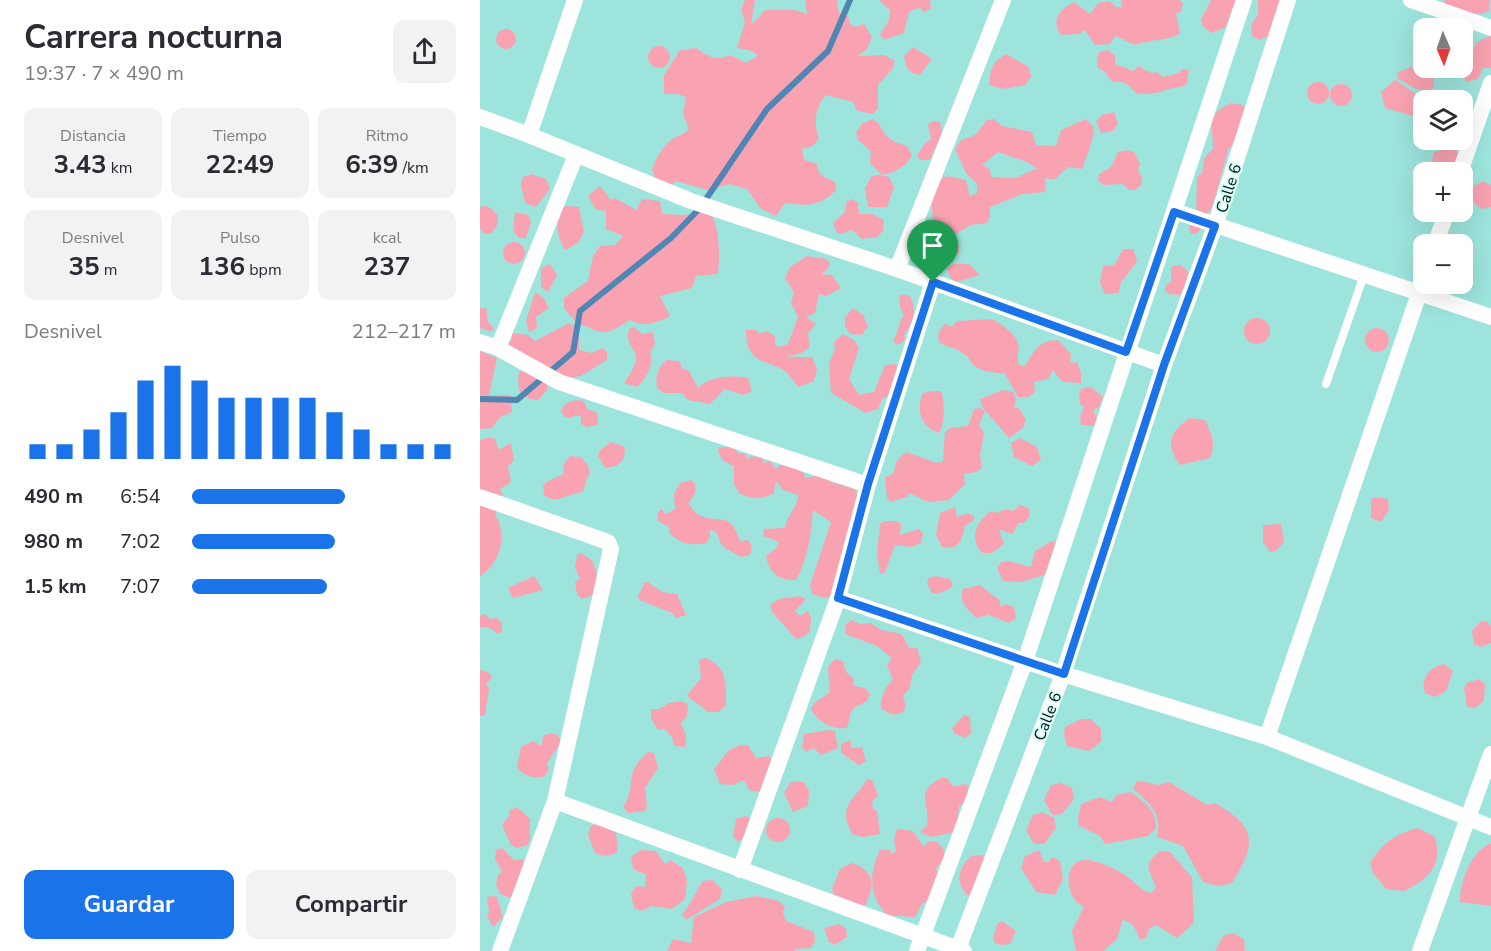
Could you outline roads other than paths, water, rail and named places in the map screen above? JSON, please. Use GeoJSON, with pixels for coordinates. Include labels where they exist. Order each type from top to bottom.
{"type":"FeatureCollection","features":[{"type":"Feature","properties":{"kind":"street"},"geometry":{"type":"LineString","coordinates":[[529,135],[575,0]]}},
{"type":"Feature","properties":{"kind":"street"},"geometry":{"type":"LineString","coordinates":[[897,269],[1003,0]]}},
{"type":"Feature","properties":{"kind":"street"},"geometry":{"type":"LineString","coordinates":[[920,943],[1025,661],[1244,0]]}},
{"type":"Feature","properties":{"kind":"street","name":"Calle 6"},"geometry":{"type":"LineString","coordinates":[[960,950],[1064,674],[1164,365],[1215,226],[1288,0]]}},
{"type":"Feature","properties":{"kind":"street"},"geometry":{"type":"LineString","coordinates":[[1411,0],[1491,28]]}},
{"type":"Feature","properties":{"kind":"street"},"geometry":{"type":"LineString","coordinates":[[1463,162],[1491,83]]}},
{"type":"Feature","properties":{"kind":"street"},"geometry":{"type":"LineString","coordinates":[[480,117],[721,212],[897,269],[1164,365]]}},
{"type":"Feature","properties":{"kind":"street"},"geometry":{"type":"LineString","coordinates":[[498,348],[576,155]]}},
{"type":"Feature","properties":{"kind":"street"},"geometry":{"type":"LineString","coordinates":[[1174,212],[1364,275],[1413,284]]}},
{"type":"Feature","properties":{"kind":"street"},"geometry":{"type":"LineString","coordinates":[[740,870],[838,598],[868,484],[933,282]]}},
{"type":"Feature","properties":{"kind":"street"},"geometry":{"type":"LineString","coordinates":[[1267,737],[1418,294]]}},
{"type":"Feature","properties":{"kind":"street"},"geometry":{"type":"LineString","coordinates":[[1439,294],[1491,317]]}},
{"type":"Feature","properties":{"kind":"street"},"geometry":{"type":"LineString","coordinates":[[480,342],[498,348],[559,382],[868,484]]}},
{"type":"Feature","properties":{"kind":"street"},"geometry":{"type":"LineString","coordinates":[[480,497],[608,542],[611,549],[555,801],[500,951]]}},
{"type":"Feature","properties":{"kind":"street"},"geometry":{"type":"LineString","coordinates":[[838,598],[1064,674],[1267,737],[1491,827]]}},
{"type":"Feature","properties":{"kind":"street"},"geometry":{"type":"LineString","coordinates":[[1420,951],[1491,753]]}},
{"type":"Feature","properties":{"kind":"street"},"geometry":{"type":"LineString","coordinates":[[555,801],[740,870],[920,943],[960,950]]}},
{"type":"Feature","properties":{"kind":"lane"},"geometry":{"type":"LineString","coordinates":[[1326,384],[1364,275]]}},
{"type":"Feature","properties":{"kind":"waterway"},"geometry":{"type":"LineString","coordinates":[[480,399],[517,400],[573,352],[580,311],[671,238],[700,208],[767,109],[828,51],[850,0]]}}]}
